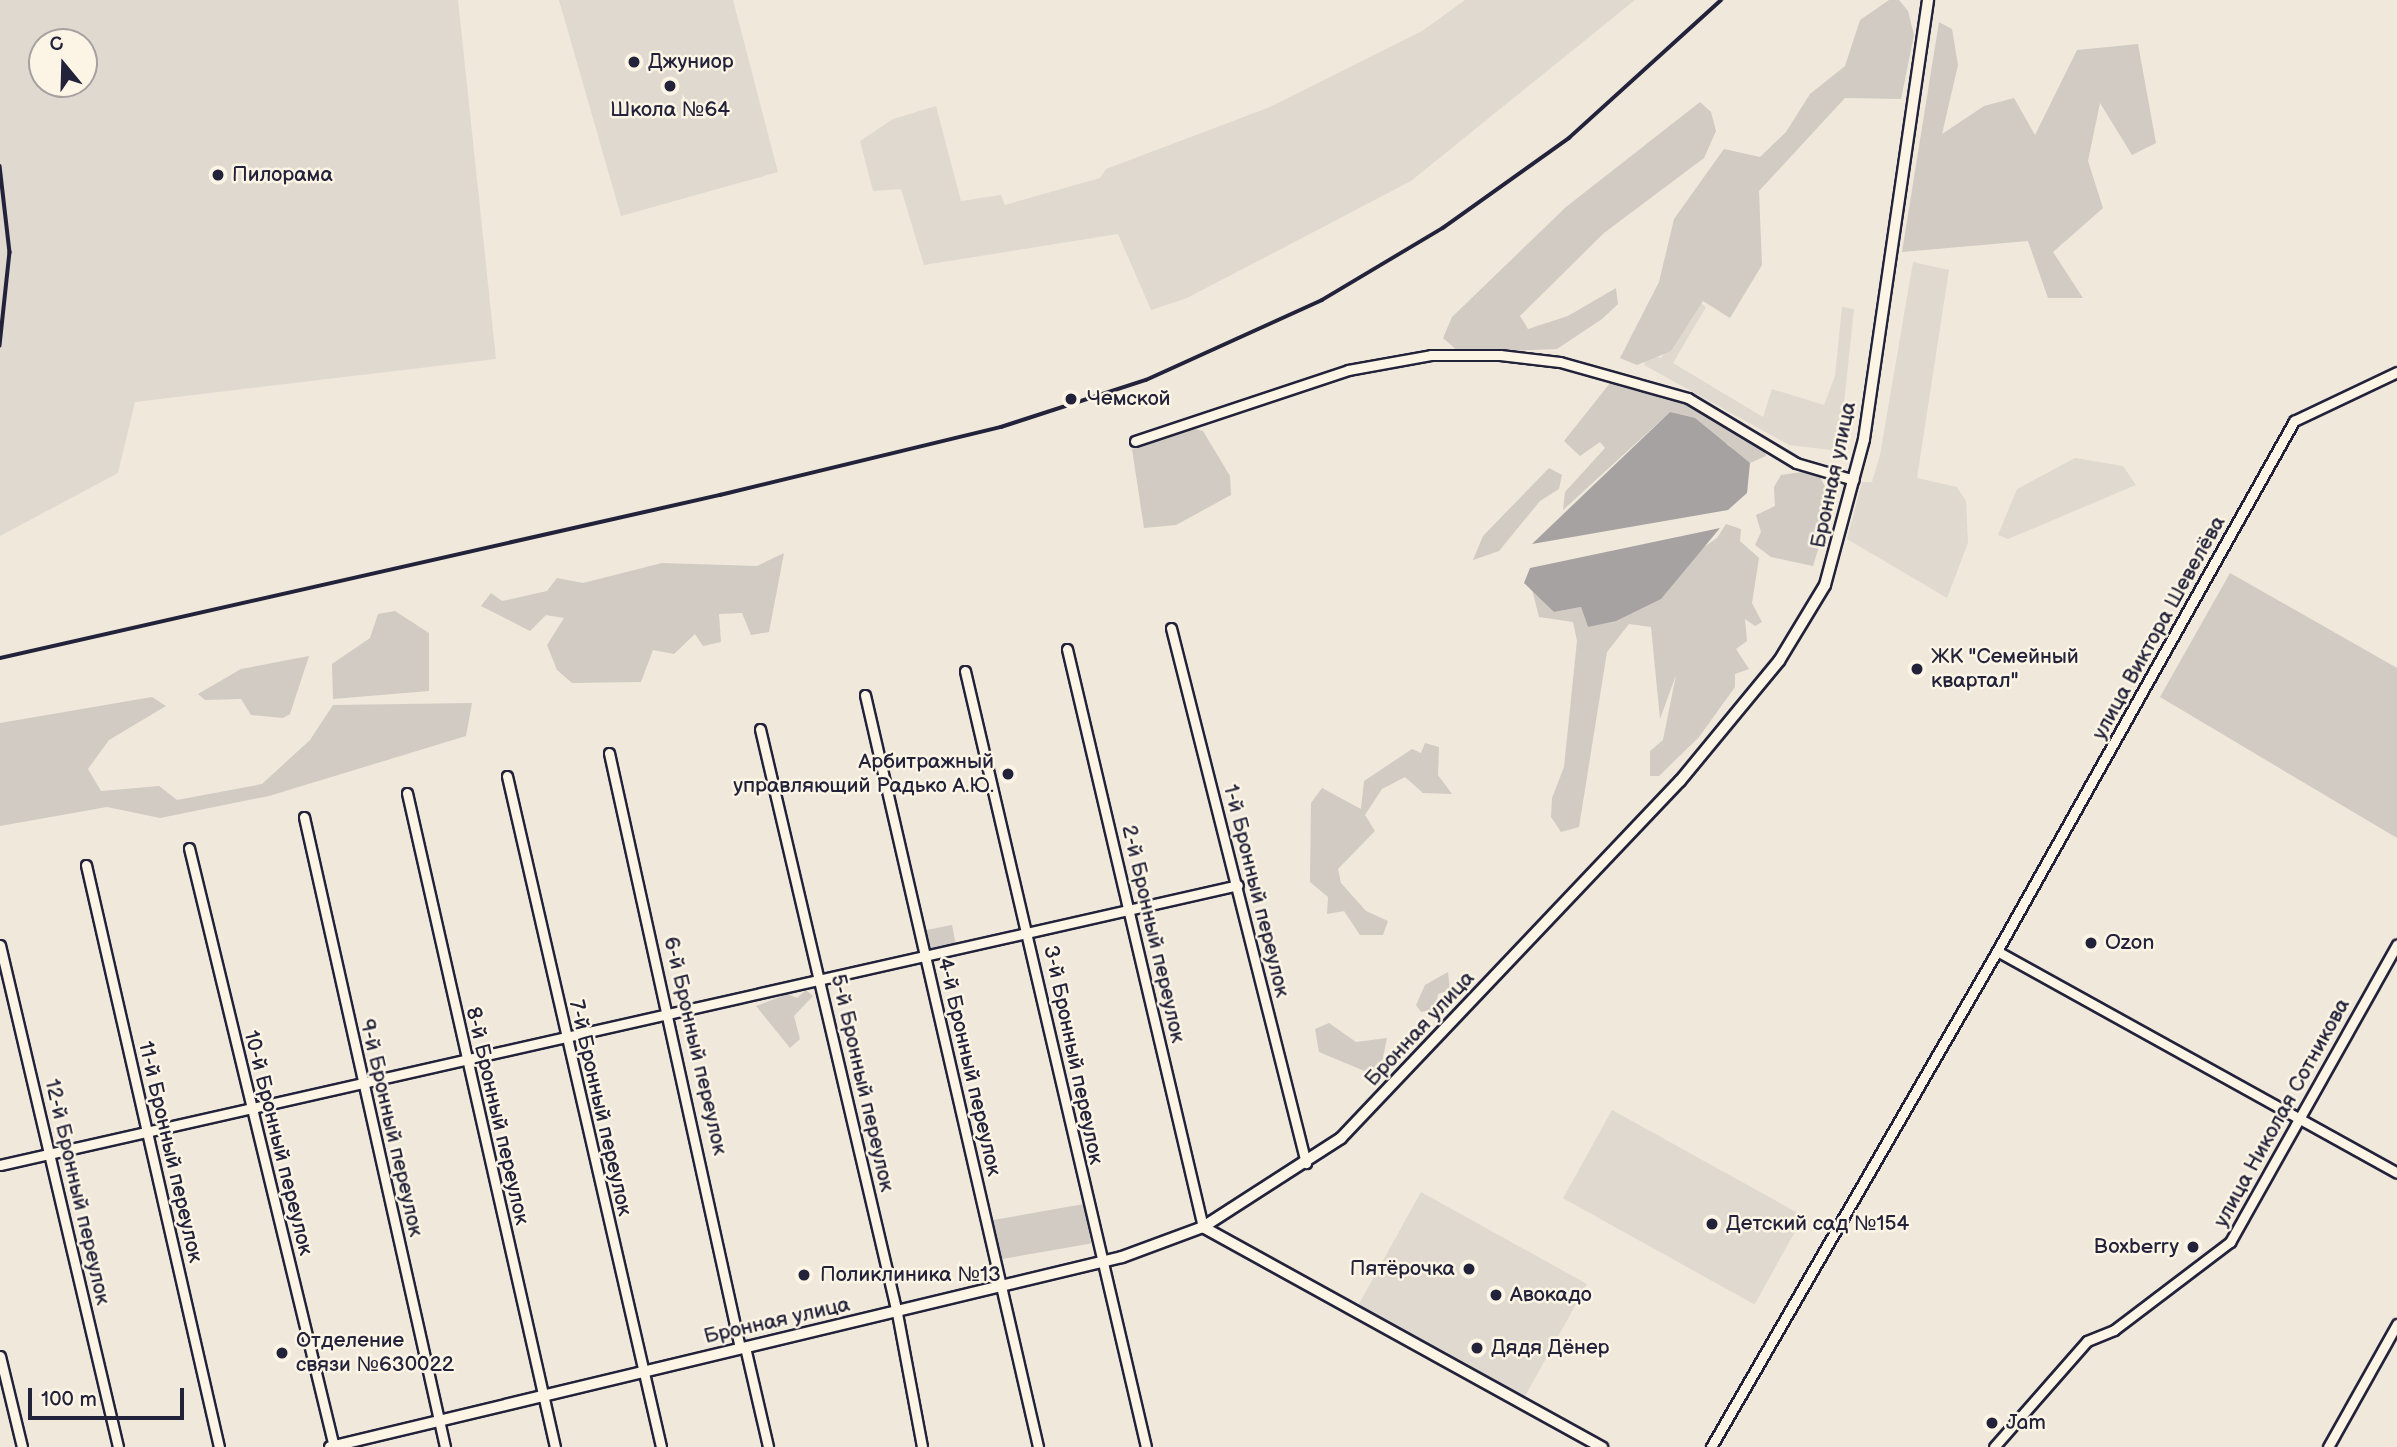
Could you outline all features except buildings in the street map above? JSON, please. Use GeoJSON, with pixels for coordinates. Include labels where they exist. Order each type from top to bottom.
{"type":"FeatureCollection","features":[{"type":"Feature","properties":{"kind":"street","name":"Бронная улица"},"geometry":{"type":"LineString","coordinates":[[333,1447],[1005,1288],[1100,1263],[1203,1227],[1306,1163],[1373,1107],[1747,702],[1825,585],[1854,480],[1928,0]]}},
{"type":"Feature","properties":{"kind":"street"},"geometry":{"type":"LineString","coordinates":[[1135,441],[1348,370],[1431,355],[1500,355],[1559,362],[1688,398],[1796,463],[1854,480]]}},
{"type":"Feature","properties":{"kind":"street","name":"улица Виктора Шевелёва"},"geometry":{"type":"LineString","coordinates":[[1711,1447],[1997,951],[2294,421],[2397,373]]}},
{"type":"Feature","properties":{"kind":"street","name":"1-й Бронный переулок"},"geometry":{"type":"LineString","coordinates":[[1171,628],[1306,1163]]}},
{"type":"Feature","properties":{"kind":"street","name":"2-й Бронный переулок"},"geometry":{"type":"LineString","coordinates":[[1067,649],[1203,1227]]}},
{"type":"Feature","properties":{"kind":"street","name":"3-й Бронный переулок"},"geometry":{"type":"LineString","coordinates":[[965,671],[1029,934],[1100,1263],[1146,1447]]}},
{"type":"Feature","properties":{"kind":"street","name":"4-й Бронный переулок"},"geometry":{"type":"LineString","coordinates":[[865,695],[1005,1288],[1038,1447]]}},
{"type":"Feature","properties":{"kind":"street","name":"5-й Бронный переулок"},"geometry":{"type":"LineString","coordinates":[[760,729],[897,1313],[922,1447]]}},
{"type":"Feature","properties":{"kind":"street","name":"6-й Бронный переулок"},"geometry":{"type":"LineString","coordinates":[[609,753],[670,1012],[743,1348],[768,1447]]}},
{"type":"Feature","properties":{"kind":"street","name":"7-й Бронный переулок"},"geometry":{"type":"LineString","coordinates":[[507,776],[564,1034],[662,1447]]}},
{"type":"Feature","properties":{"kind":"street","name":"8-й Бронный переулок"},"geometry":{"type":"LineString","coordinates":[[407,793],[464,1056],[555,1447]]}},
{"type":"Feature","properties":{"kind":"street","name":"9-й Бронный переулок"},"geometry":{"type":"LineString","coordinates":[[304,817],[445,1447]]}},
{"type":"Feature","properties":{"kind":"street","name":"10-й Бронный переулок"},"geometry":{"type":"LineString","coordinates":[[189,848],[333,1447]]}},
{"type":"Feature","properties":{"kind":"street","name":"11-й Бронный переулок"},"geometry":{"type":"LineString","coordinates":[[86,865],[219,1447]]}},
{"type":"Feature","properties":{"kind":"street"},"geometry":{"type":"LineString","coordinates":[[0,1165],[148,1133],[464,1056],[926,954],[1029,934],[1238,885]]}},
{"type":"Feature","properties":{"kind":"street","name":"улица Николая Сотникова"},"geometry":{"type":"LineString","coordinates":[[1994,1447],[2087,1341],[2114,1329],[2230,1242],[2397,944]]}},
{"type":"Feature","properties":{"kind":"street","name":"12-й Бронный переулок"},"geometry":{"type":"LineString","coordinates":[[0,945],[118,1447]]}},
{"type":"Feature","properties":{"kind":"street"},"geometry":{"type":"LineString","coordinates":[[1997,951],[2397,1173]]}},
{"type":"Feature","properties":{"kind":"street"},"geometry":{"type":"LineString","coordinates":[[1203,1227],[1602,1447]]}},
{"type":"Feature","properties":{"kind":"street"},"geometry":{"type":"LineString","coordinates":[[2328,1447],[2397,1324]]}},
{"type":"Feature","properties":{"kind":"street"},"geometry":{"type":"LineString","coordinates":[[0,1356],[22,1447]]}},
{"type":"Feature","properties":{"kind":"shaded area"},"geometry":{"type":"Polygon","coordinates":[[[0,0],[458,0],[496,359],[135,402],[118,473],[0,536],[0,0]]]}},
{"type":"Feature","properties":{"kind":"shaded area","name":"Школа №64"},"geometry":{"type":"Polygon","coordinates":[[[559,0],[733,0],[778,172],[621,216],[559,0]]]}},
{"type":"Feature","properties":{"kind":"shaded area"},"geometry":{"type":"Polygon","coordinates":[[[1465,0],[1635,0],[1411,181],[1187,298],[1151,310],[1118,234],[924,265],[901,189],[873,191],[860,141],[893,119],[936,106],[961,201],[1001,195],[1005,205],[1100,178],[1106,169],[1270,107],[1422,31],[1465,0]]]}},
{"type":"Feature","properties":{"kind":"shaded area"},"geometry":{"type":"Polygon","coordinates":[[[1889,0],[1899,0],[1908,11],[1914,35],[1901,99],[1845,98],[1759,191],[1762,265],[1730,318],[1703,301],[1671,351],[1637,365],[1620,358],[1659,282],[1674,219],[1724,149],[1760,157],[1786,132],[1810,94],[1845,66],[1860,20],[1889,0]]]}},
{"type":"Feature","properties":{"kind":"shaded area"},"geometry":{"type":"Polygon","coordinates":[[[1939,22],[1952,29],[1958,65],[1942,134],[1984,106],[2014,98],[2035,135],[2077,50],[2138,44],[2156,143],[2132,155],[2100,103],[2088,161],[2103,208],[2053,252],[2083,298],[2048,298],[2028,241],[1902,252],[1939,22]]]}},
{"type":"Feature","properties":{"kind":"shaded area"},"geometry":{"type":"Polygon","coordinates":[[[1700,102],[1711,112],[1716,131],[1704,158],[1604,233],[1520,316],[1528,329],[1568,316],[1616,288],[1618,304],[1602,319],[1557,349],[1460,353],[1443,338],[1452,317],[1566,207],[1700,102]]]}},
{"type":"Feature","properties":{"kind":"shaded area"},"geometry":{"type":"Polygon","coordinates":[[[1913,262],[1949,270],[1917,478],[1957,487],[1966,501],[1968,543],[1947,598],[1847,539],[1862,482],[1872,482],[1880,455],[1913,262]]]}},
{"type":"Feature","properties":{"kind":"shaded area"},"geometry":{"type":"Polygon","coordinates":[[[1695,299],[1706,307],[1673,363],[1763,417],[1772,389],[1824,405],[1835,376],[1842,307],[1854,309],[1839,451],[1789,445],[1644,365],[1648,353],[1661,358],[1695,299]]]}},
{"type":"Feature","properties":{"kind":"shaded area"},"geometry":{"type":"Polygon","coordinates":[[[1614,378],[1696,406],[1763,445],[1766,456],[1750,463],[1741,459],[1729,445],[1670,412],[1563,510],[1565,492],[1605,448],[1600,442],[1580,456],[1564,441],[1614,378]]]}},
{"type":"Feature","properties":{"kind":"shaded area"},"geometry":{"type":"Polygon","coordinates":[[[1670,412],[1695,418],[1750,463],[1747,493],[1728,510],[1532,544],[1670,412]]]}},
{"type":"Feature","properties":{"kind":"shaded area"},"geometry":{"type":"Polygon","coordinates":[[[1185,426],[1203,431],[1230,476],[1231,495],[1176,525],[1144,528],[1132,449],[1185,426]]]}},
{"type":"Feature","properties":{"kind":"shaded area"},"geometry":{"type":"Polygon","coordinates":[[[2075,458],[2123,466],[2136,485],[2008,539],[1998,535],[2017,489],[2075,458]]]}},
{"type":"Feature","properties":{"kind":"shaded area"},"geometry":{"type":"Polygon","coordinates":[[[1549,468],[1562,475],[1559,489],[1540,501],[1499,551],[1473,560],[1483,536],[1549,468]]]}},
{"type":"Feature","properties":{"kind":"shaded area"},"geometry":{"type":"Polygon","coordinates":[[[1817,472],[1833,501],[1813,566],[1771,557],[1755,545],[1761,532],[1756,515],[1775,506],[1774,487],[1781,475],[1817,472]]]}},
{"type":"Feature","properties":{"kind":"shaded area"},"geometry":{"type":"Polygon","coordinates":[[[1726,524],[1741,529],[1740,541],[1759,558],[1752,603],[1762,622],[1755,626],[1745,619],[1747,641],[1736,649],[1749,669],[1735,674],[1735,687],[1699,737],[1659,776],[1650,776],[1650,751],[1663,740],[1676,675],[1660,719],[1651,627],[1629,624],[1607,652],[1579,827],[1561,832],[1551,817],[1552,798],[1564,767],[1577,641],[1573,622],[1539,617],[1532,589],[1554,612],[1581,607],[1588,627],[1717,538],[1726,524]]]}},
{"type":"Feature","properties":{"kind":"shaded area"},"geometry":{"type":"Polygon","coordinates":[[[1720,528],[1661,599],[1616,621],[1588,627],[1581,607],[1554,612],[1524,583],[1530,568],[1720,528]]]}},
{"type":"Feature","properties":{"kind":"shaded area"},"geometry":{"type":"Polygon","coordinates":[[[784,553],[769,632],[751,635],[742,613],[719,614],[721,642],[703,646],[695,634],[674,654],[653,650],[641,682],[572,683],[557,670],[547,645],[564,618],[546,615],[530,631],[481,606],[491,593],[502,601],[547,591],[557,578],[583,583],[662,563],[757,566],[784,553]]]}},
{"type":"Feature","properties":{"kind":"shaded area"},"geometry":{"type":"Polygon","coordinates":[[[2230,573],[2397,668],[2397,838],[2160,697],[2230,573]]]}},
{"type":"Feature","properties":{"kind":"shaded area"},"geometry":{"type":"Polygon","coordinates":[[[395,611],[429,633],[429,691],[333,699],[332,664],[370,638],[378,614],[395,611]]]}},
{"type":"Feature","properties":{"kind":"shaded area"},"geometry":{"type":"Polygon","coordinates":[[[309,656],[290,714],[283,718],[251,715],[241,699],[205,700],[198,694],[241,669],[309,656]]]}},
{"type":"Feature","properties":{"kind":"shaded area"},"geometry":{"type":"Polygon","coordinates":[[[152,697],[166,706],[109,740],[88,769],[101,791],[159,786],[177,800],[262,784],[310,740],[333,705],[472,703],[466,736],[269,796],[160,818],[107,807],[0,826],[0,723],[152,697]]]}},
{"type":"Feature","properties":{"kind":"shaded area"},"geometry":{"type":"Polygon","coordinates":[[[1425,743],[1439,747],[1438,775],[1452,794],[1423,793],[1405,777],[1382,789],[1365,815],[1375,831],[1338,869],[1341,883],[1366,911],[1388,921],[1383,935],[1360,935],[1344,911],[1327,914],[1328,897],[1310,882],[1311,803],[1322,788],[1361,809],[1364,781],[1412,749],[1421,753],[1425,743]]]}},
{"type":"Feature","properties":{"kind":"shaded area"},"geometry":{"type":"Polygon","coordinates":[[[952,925],[956,945],[930,950],[926,930],[952,925]]]}},
{"type":"Feature","properties":{"kind":"shaded area"},"geometry":{"type":"Polygon","coordinates":[[[1448,972],[1450,990],[1438,994],[1436,1009],[1421,1012],[1416,1005],[1425,985],[1448,972]]]}},
{"type":"Feature","properties":{"kind":"shaded area"},"geometry":{"type":"Polygon","coordinates":[[[806,990],[813,996],[794,1016],[800,1039],[790,1048],[756,1006],[788,994],[797,998],[806,990]]]}},
{"type":"Feature","properties":{"kind":"shaded area"},"geometry":{"type":"Polygon","coordinates":[[[1329,1023],[1356,1042],[1387,1038],[1379,1077],[1319,1052],[1315,1029],[1329,1023]]]}},
{"type":"Feature","properties":{"kind":"shaded area"},"geometry":{"type":"Polygon","coordinates":[[[1612,1110],[1804,1216],[1755,1305],[1563,1198],[1612,1110]]]}},
{"type":"Feature","properties":{"kind":"shaded area"},"geometry":{"type":"Polygon","coordinates":[[[1421,1192],[1587,1284],[1522,1402],[1356,1310],[1421,1192]]]}},
{"type":"Feature","properties":{"kind":"shaded area"},"geometry":{"type":"Polygon","coordinates":[[[1084,1204],[1091,1243],[998,1260],[991,1220],[1084,1204]]]}},
{"type":"Feature","properties":{"kind":"railway"},"geometry":{"type":"LineString","coordinates":[[0,658],[720,495],[1001,427],[1146,380],[1322,300],[1443,228],[1569,138],[1721,0]]}},
{"type":"Feature","properties":{"kind":"railway"},"geometry":{"type":"LineString","coordinates":[[0,166],[10,252],[0,345]]}},
{"type":"Feature","properties":{"kind":"place","name":"Джуниор"},"geometry":{"type":"Point","coordinates":[634,62]}},
{"type":"Feature","properties":{"kind":"place","name":"Школа №64"},"geometry":{"type":"Point","coordinates":[670,86]}},
{"type":"Feature","properties":{"kind":"place","name":"Пилорама"},"geometry":{"type":"Point","coordinates":[218,175]}},
{"type":"Feature","properties":{"kind":"place","name":"Чемской"},"geometry":{"type":"Point","coordinates":[1071,399]}},
{"type":"Feature","properties":{"kind":"place","name":"ЖК \"Семейный квартал\""},"geometry":{"type":"Point","coordinates":[1917,669]}},
{"type":"Feature","properties":{"kind":"place","name":"Арбитражный управляющий Радько А.Ю."},"geometry":{"type":"Point","coordinates":[1008,774]}},
{"type":"Feature","properties":{"kind":"place","name":"Ozon"},"geometry":{"type":"Point","coordinates":[2091,943]}},
{"type":"Feature","properties":{"kind":"place","name":"Детский сад №154"},"geometry":{"type":"Point","coordinates":[1712,1224]}},
{"type":"Feature","properties":{"kind":"place","name":"Boxberry"},"geometry":{"type":"Point","coordinates":[2193,1247]}},
{"type":"Feature","properties":{"kind":"place","name":"Пятёрочка"},"geometry":{"type":"Point","coordinates":[1469,1269]}},
{"type":"Feature","properties":{"kind":"place","name":"Поликлиника №13"},"geometry":{"type":"Point","coordinates":[804,1275]}},
{"type":"Feature","properties":{"kind":"place","name":"Авокадо"},"geometry":{"type":"Point","coordinates":[1496,1295]}},
{"type":"Feature","properties":{"kind":"place","name":"Дядя Дёнер"},"geometry":{"type":"Point","coordinates":[1477,1348]}},
{"type":"Feature","properties":{"kind":"place","name":"Отделение связи №630022"},"geometry":{"type":"Point","coordinates":[282,1353]}},
{"type":"Feature","properties":{"kind":"place","name":"Jam"},"geometry":{"type":"Point","coordinates":[1992,1423]}}]}
